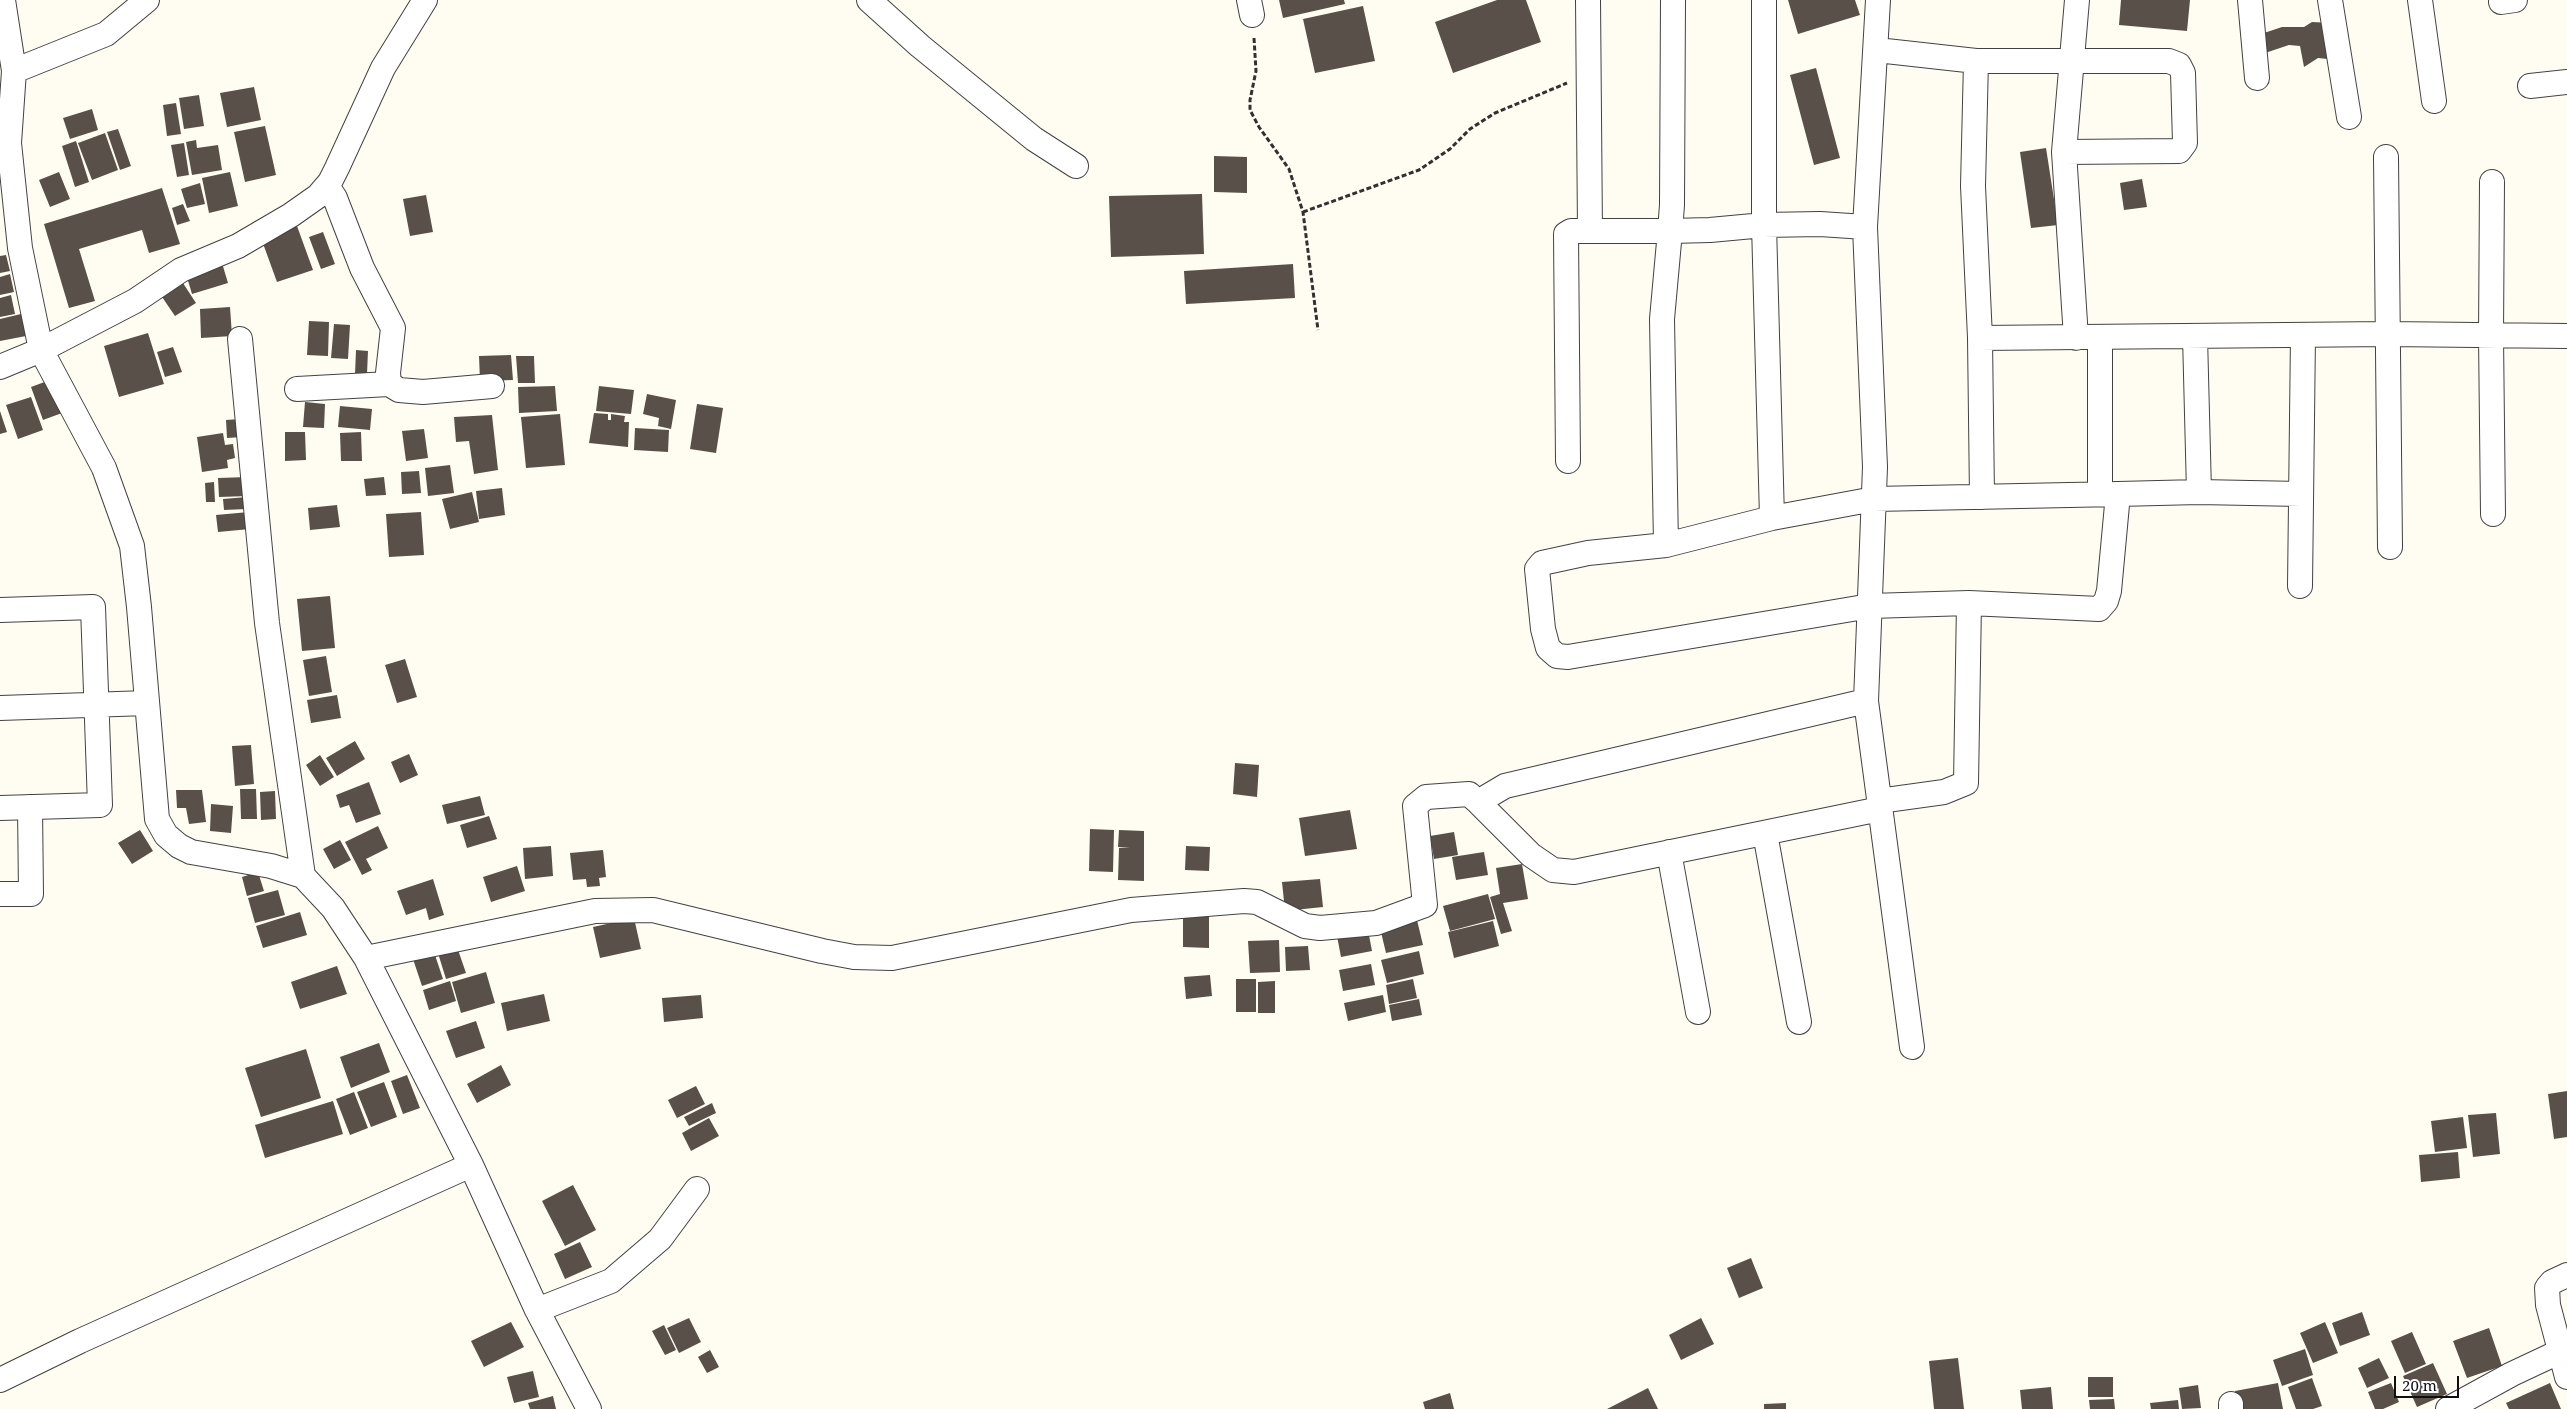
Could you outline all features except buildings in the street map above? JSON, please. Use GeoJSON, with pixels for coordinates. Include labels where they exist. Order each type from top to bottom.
{"type":"FeatureCollection","features":[{"type":"Feature","properties":{"kind":"street"},"geometry":{"type":"LineString","coordinates":[[3,0],[14,71],[7,103],[12,181],[20,248],[41,350],[104,468],[132,546],[140,607],[155,805],[158,819],[166,835],[179,846],[191,852],[262,864],[303,876],[333,908],[366,958],[471,1165],[537,1310],[589,1409]]}},
{"type":"Feature","properties":{"kind":"street"},"geometry":{"type":"LineString","coordinates":[[14,71],[106,34],[147,0]]}},
{"type":"Feature","properties":{"kind":"street"},"geometry":{"type":"LineString","coordinates":[[0,367],[41,350],[135,301],[181,270],[238,246],[308,204],[324,190],[338,168],[383,68],[425,0]]}},
{"type":"Feature","properties":{"kind":"street"},"geometry":{"type":"LineString","coordinates":[[869,0],[920,46],[1034,139],[1076,166]]}},
{"type":"Feature","properties":{"kind":"street"},"geometry":{"type":"LineString","coordinates":[[1588,0],[1590,231]]}},
{"type":"Feature","properties":{"kind":"street"},"geometry":{"type":"LineString","coordinates":[[1666,545],[1662,319],[1672,205],[1673,0]]}},
{"type":"Feature","properties":{"kind":"street"},"geometry":{"type":"LineString","coordinates":[[1764,0],[1764,225],[1772,518]]}},
{"type":"Feature","properties":{"kind":"street"},"geometry":{"type":"LineString","coordinates":[[1878,0],[1877,50],[1865,227],[1875,467],[1866,701],[1912,1047]]}},
{"type":"Feature","properties":{"kind":"street"},"geometry":{"type":"LineString","coordinates":[[2076,338],[2064,152],[2070,62],[2077,0]]}},
{"type":"Feature","properties":{"kind":"street"},"geometry":{"type":"LineString","coordinates":[[2251,0],[2257,78]]}},
{"type":"Feature","properties":{"kind":"street"},"geometry":{"type":"LineString","coordinates":[[2330,0],[2349,117]]}},
{"type":"Feature","properties":{"kind":"street"},"geometry":{"type":"LineString","coordinates":[[2420,0],[2434,101]]}},
{"type":"Feature","properties":{"kind":"street"},"geometry":{"type":"LineString","coordinates":[[1877,50],[1976,61],[2176,63],[2183,73],[2185,143],[2179,151],[2064,152]]}},
{"type":"Feature","properties":{"kind":"street"},"geometry":{"type":"LineString","coordinates":[[1976,61],[1973,186],[1980,338],[1982,497]]}},
{"type":"Feature","properties":{"kind":"street"},"geometry":{"type":"LineString","coordinates":[[2530,86],[2567,82]]}},
{"type":"Feature","properties":{"kind":"street"},"geometry":{"type":"LineString","coordinates":[[2386,158],[2390,547]]}},
{"type":"Feature","properties":{"kind":"street"},"geometry":{"type":"LineString","coordinates":[[2492,182],[2490,336],[2493,514]]}},
{"type":"Feature","properties":{"kind":"street"},"geometry":{"type":"LineString","coordinates":[[324,190],[329,189],[335,198],[362,268],[393,328],[388,373],[389,384]]}},
{"type":"Feature","properties":{"kind":"street"},"geometry":{"type":"LineString","coordinates":[[1568,461],[1566,234],[1571,231],[1710,230],[1764,225],[1820,224],[1865,227]]}},
{"type":"Feature","properties":{"kind":"street"},"geometry":{"type":"LineString","coordinates":[[1980,338],[2387,334],[2567,336]]}},
{"type":"Feature","properties":{"kind":"street"},"geometry":{"type":"LineString","coordinates":[[2300,586],[2303,335]]}},
{"type":"Feature","properties":{"kind":"street"},"geometry":{"type":"LineString","coordinates":[[2195,336],[2199,492]]}},
{"type":"Feature","properties":{"kind":"street"},"geometry":{"type":"LineString","coordinates":[[2100,338],[2109,494],[2109,591],[2106,601],[2099,609],[1969,602],[1870,606],[1568,658],[1557,656],[1548,648],[1537,584],[1537,569],[1542,563],[1588,553],[1666,545],[1772,518],[1874,499],[1982,497],[2109,494],[2199,492],[2301,494]]}},
{"type":"Feature","properties":{"kind":"street"},"geometry":{"type":"LineString","coordinates":[[240,339],[266,623],[303,876]]}},
{"type":"Feature","properties":{"kind":"street"},"geometry":{"type":"LineString","coordinates":[[297,389],[389,384],[399,390],[423,392],[492,386]]}},
{"type":"Feature","properties":{"kind":"street"},"geometry":{"type":"LineString","coordinates":[[366,958],[595,911],[653,910],[854,958],[892,958],[1131,910],[1244,901],[1258,902],[1305,926],[1320,928],[1376,923],[1425,905],[1415,806],[1426,797],[1469,794],[1531,855],[1553,870],[1574,872],[1944,792],[1966,783],[1969,602]]}},
{"type":"Feature","properties":{"kind":"street"},"geometry":{"type":"LineString","coordinates":[[0,610],[92,607],[100,805],[0,808]]}},
{"type":"Feature","properties":{"kind":"street"},"geometry":{"type":"LineString","coordinates":[[1478,802],[1505,786],[1866,701]]}},
{"type":"Feature","properties":{"kind":"street"},"geometry":{"type":"LineString","coordinates":[[0,708],[147,703]]}},
{"type":"Feature","properties":{"kind":"street"},"geometry":{"type":"LineString","coordinates":[[0,894],[31,894],[30,807]]}},
{"type":"Feature","properties":{"kind":"street"},"geometry":{"type":"LineString","coordinates":[[1765,832],[1799,1022]]}},
{"type":"Feature","properties":{"kind":"street"},"geometry":{"type":"LineString","coordinates":[[1669,852],[1698,1012]]}},
{"type":"Feature","properties":{"kind":"street"},"geometry":{"type":"LineString","coordinates":[[0,1380],[80,1341],[471,1165]]}},
{"type":"Feature","properties":{"kind":"street"},"geometry":{"type":"LineString","coordinates":[[537,1310],[611,1281],[660,1239],[697,1189]]}},
{"type":"Feature","properties":{"kind":"street"},"geometry":{"type":"LineString","coordinates":[[2567,1275],[2552,1282],[2546,1288],[2548,1306],[2567,1377]]}},
{"type":"Feature","properties":{"kind":"street"},"geometry":{"type":"LineString","coordinates":[[2448,1409],[2561,1350]]}},
{"type":"Feature","properties":{"kind":"path"},"geometry":{"type":"LineString","coordinates":[[1251,7],[1257,59],[1250,110],[1259,127],[1289,169],[1303,212],[1318,330]]}},
{"type":"Feature","properties":{"kind":"path"},"geometry":{"type":"LineString","coordinates":[[1303,212],[1420,170],[1450,149],[1470,129],[1512,104],[1560,85],[1573,82],[1588,82]]}}]}
